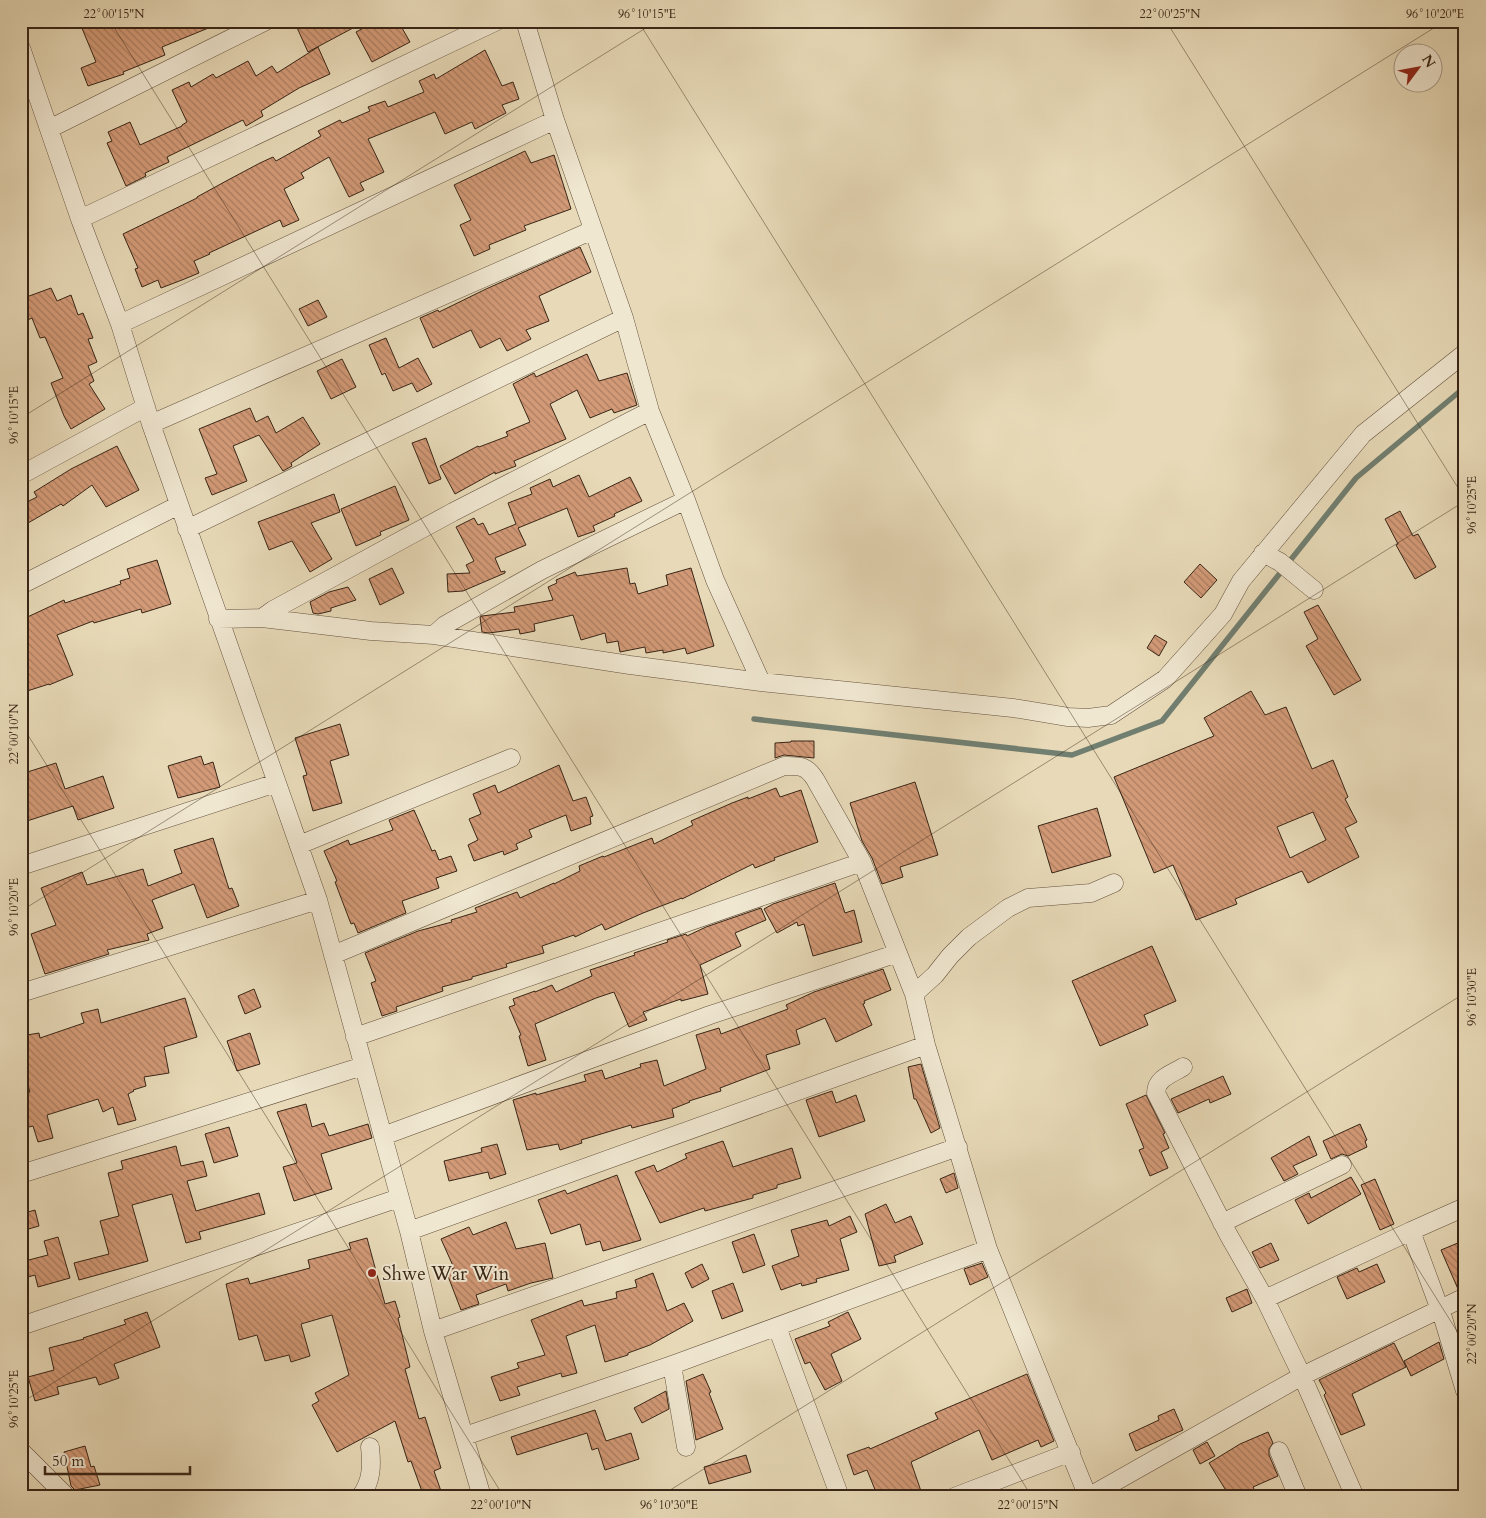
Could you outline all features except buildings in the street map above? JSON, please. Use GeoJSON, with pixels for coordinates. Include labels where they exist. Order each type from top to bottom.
{"type":"FeatureCollection","features":[{"type":"Feature","properties":{"kind":"street"},"geometry":{"type":"LineString","coordinates":[[49,129],[266,21]]}},
{"type":"Feature","properties":{"kind":"street"},"geometry":{"type":"LineString","coordinates":[[80,220],[497,21]]}},
{"type":"Feature","properties":{"kind":"street"},"geometry":{"type":"LineString","coordinates":[[525,21],[556,120],[624,318],[650,411],[686,500],[715,580],[761,682]]}},
{"type":"Feature","properties":{"kind":"street"},"geometry":{"type":"LineString","coordinates":[[21,48],[80,220],[120,324],[151,424],[187,529],[318,900],[409,1231],[433,1331],[482,1497]]}},
{"type":"Feature","properties":{"kind":"street"},"geometry":{"type":"LineString","coordinates":[[120,324],[556,120]]}},
{"type":"Feature","properties":{"kind":"street"},"geometry":{"type":"LineString","coordinates":[[151,424],[593,230]]}},
{"type":"Feature","properties":{"kind":"street"},"geometry":{"type":"LineString","coordinates":[[187,529],[624,318]]}},
{"type":"Feature","properties":{"kind":"street"},"geometry":{"type":"LineString","coordinates":[[218,619],[262,618],[371,631],[434,635],[621,664],[761,682],[1012,708],[1068,717],[1111,716],[1165,679],[1223,614],[1241,581],[1364,434],[1465,353]]}},
{"type":"Feature","properties":{"kind":"street"},"geometry":{"type":"LineString","coordinates":[[21,475],[146,407]]}},
{"type":"Feature","properties":{"kind":"street"},"geometry":{"type":"LineString","coordinates":[[262,618],[273,610],[453,512],[650,411]]}},
{"type":"Feature","properties":{"kind":"street"},"geometry":{"type":"LineString","coordinates":[[434,635],[445,625],[542,570],[686,500]]}},
{"type":"Feature","properties":{"kind":"street"},"geometry":{"type":"LineString","coordinates":[[21,586],[179,505]]}},
{"type":"Feature","properties":{"kind":"street"},"geometry":{"type":"LineString","coordinates":[[1263,553],[1314,590]]}},
{"type":"Feature","properties":{"kind":"street"},"geometry":{"type":"LineString","coordinates":[[299,846],[511,758]]}},
{"type":"Feature","properties":{"kind":"street"},"geometry":{"type":"LineString","coordinates":[[333,955],[784,766],[800,766],[810,771],[862,862],[914,994],[926,1045],[988,1249],[1088,1497],[1302,1376],[1465,1297]]}},
{"type":"Feature","properties":{"kind":"street"},"geometry":{"type":"LineString","coordinates":[[21,866],[276,783]]}},
{"type":"Feature","properties":{"kind":"street"},"geometry":{"type":"LineString","coordinates":[[355,1037],[862,862]]}},
{"type":"Feature","properties":{"kind":"street"},"geometry":{"type":"LineString","coordinates":[[914,994],[935,975],[969,937],[1008,908],[1028,898],[1091,894],[1114,883]]}},
{"type":"Feature","properties":{"kind":"street"},"geometry":{"type":"LineString","coordinates":[[21,993],[318,900]]}},
{"type":"Feature","properties":{"kind":"street"},"geometry":{"type":"LineString","coordinates":[[382,1136],[710,1015],[898,954]]}},
{"type":"Feature","properties":{"kind":"street"},"geometry":{"type":"LineString","coordinates":[[409,1231],[926,1045]]}},
{"type":"Feature","properties":{"kind":"street"},"geometry":{"type":"LineString","coordinates":[[21,1174],[363,1066]]}},
{"type":"Feature","properties":{"kind":"street"},"geometry":{"type":"LineString","coordinates":[[1184,1067],[1160,1080],[1156,1086],[1156,1093],[1222,1223],[1265,1299],[1356,1497]]}},
{"type":"Feature","properties":{"kind":"street"},"geometry":{"type":"LineString","coordinates":[[433,1331],[958,1147]]}},
{"type":"Feature","properties":{"kind":"street"},"geometry":{"type":"LineString","coordinates":[[1222,1223],[1342,1166]]}},
{"type":"Feature","properties":{"kind":"street"},"geometry":{"type":"LineString","coordinates":[[21,1326],[399,1198]]}},
{"type":"Feature","properties":{"kind":"street"},"geometry":{"type":"LineString","coordinates":[[1265,1299],[1465,1207]]}},
{"type":"Feature","properties":{"kind":"street"},"geometry":{"type":"LineString","coordinates":[[1411,1231],[1440,1310],[1465,1391]]}},
{"type":"Feature","properties":{"kind":"street"},"geometry":{"type":"LineString","coordinates":[[465,1436],[672,1365],[988,1249]]}},
{"type":"Feature","properties":{"kind":"street"},"geometry":{"type":"LineString","coordinates":[[776,1327],[840,1497]]}},
{"type":"Feature","properties":{"kind":"street"},"geometry":{"type":"LineString","coordinates":[[672,1365],[686,1446]]}},
{"type":"Feature","properties":{"kind":"street"},"geometry":{"type":"LineString","coordinates":[[360,1497],[366,1490],[372,1468],[370,1447]]}},
{"type":"Feature","properties":{"kind":"street"},"geometry":{"type":"LineString","coordinates":[[21,1451],[67,1497]]}},
{"type":"Feature","properties":{"kind":"street"},"geometry":{"type":"LineString","coordinates":[[1279,1451],[1298,1497]]}},
{"type":"Feature","properties":{"kind":"street"},"geometry":{"type":"LineString","coordinates":[[954,1497],[1071,1452]]}},
{"type":"Feature","properties":{"kind":"waterway"},"geometry":{"type":"LineString","coordinates":[[754,719],[1072,755],[1162,721],[1356,478],[1465,387]]}},
{"type":"Feature","properties":{"kind":"place","name":"Shwe War Win"},"geometry":{"type":"Point","coordinates":[372,1273]}}]}
